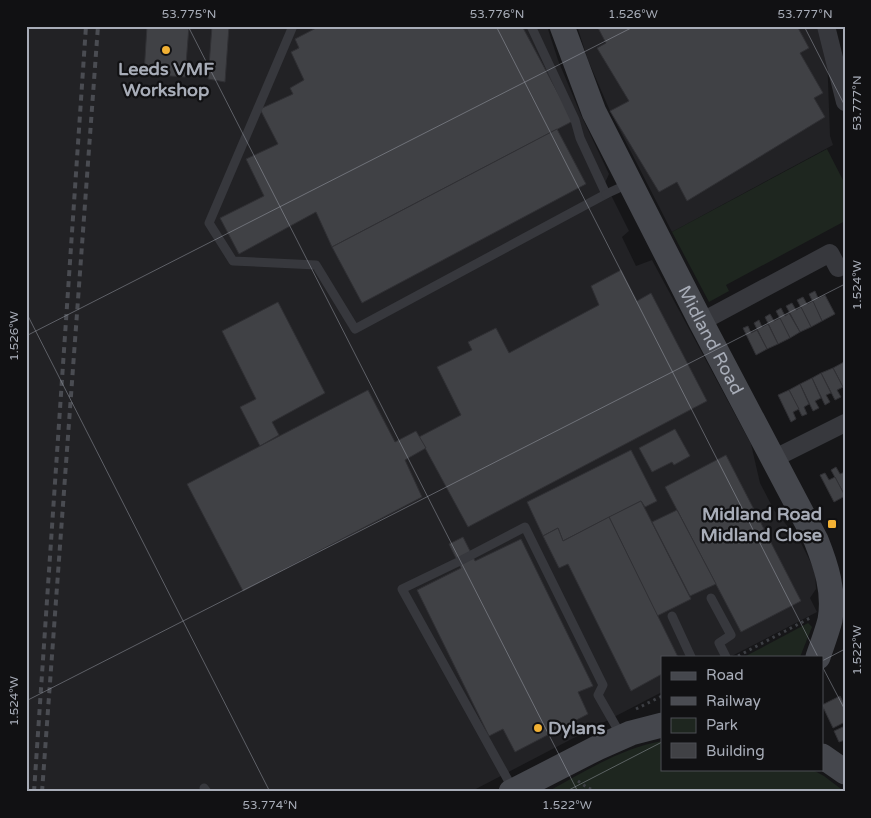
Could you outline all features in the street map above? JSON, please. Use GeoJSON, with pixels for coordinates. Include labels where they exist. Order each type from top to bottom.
{"type":"FeatureCollection","features":[{"type":"Feature","properties":{"kind":"street","name":"Midland Road"},"geometry":{"type":"LineString","coordinates":[[562,26],[594,112],[701,322],[816,540],[826,566],[831,608],[830,620],[818,656]]}},
{"type":"Feature","properties":{"kind":"street"},"geometry":{"type":"LineString","coordinates":[[826,26],[845,102]]}},
{"type":"Feature","properties":{"kind":"street"},"geometry":{"type":"LineString","coordinates":[[701,322],[830,253],[838,268]]}},
{"type":"Feature","properties":{"kind":"street"},"geometry":{"type":"LineString","coordinates":[[773,459],[845,423]]}},
{"type":"Feature","properties":{"kind":"street"},"geometry":{"type":"LineString","coordinates":[[512,791],[631,733],[661,725]]}},
{"type":"Feature","properties":{"kind":"street"},"geometry":{"type":"LineString","coordinates":[[824,757],[845,772]]}},
{"type":"Feature","properties":{"kind":"lane"},"geometry":{"type":"LineString","coordinates":[[293,26],[209,223],[233,261],[316,265],[355,329],[606,194],[630,183]]}},
{"type":"Feature","properties":{"kind":"lane"},"geometry":{"type":"LineString","coordinates":[[531,26],[575,120],[580,138],[606,194]]}},
{"type":"Feature","properties":{"kind":"lane"},"geometry":{"type":"LineString","coordinates":[[512,791],[402,589],[525,527],[603,685],[598,695],[622,737]]}},
{"type":"Feature","properties":{"kind":"lane"},"geometry":{"type":"LineString","coordinates":[[711,598],[731,635],[719,643],[726,656]]}},
{"type":"Feature","properties":{"kind":"lane"},"geometry":{"type":"LineString","coordinates":[[672,616],[691,656]]}},
{"type":"Feature","properties":{"kind":"path"},"geometry":{"type":"LineString","coordinates":[[739,656],[831,608]]}},
{"type":"Feature","properties":{"kind":"path"},"geometry":{"type":"LineString","coordinates":[[612,792],[620,792]]}},
{"type":"Feature","properties":{"kind":"shaded area"},"geometry":{"type":"Polygon","coordinates":[[[26,26],[547,26],[558,60],[581,115],[609,174],[605,183],[629,231],[622,237],[636,266],[652,260],[751,444],[760,483],[774,510],[800,541],[815,571],[816,589],[810,598],[817,612],[732,656],[661,656],[661,693],[470,792],[26,792],[26,26]]]}},
{"type":"Feature","properties":{"kind":"shaded area"},"geometry":{"type":"Polygon","coordinates":[[[577,26],[826,26],[830,136],[833,145],[672,232],[610,111],[588,60],[577,26]]]}},
{"type":"Feature","properties":{"kind":"green space"},"geometry":{"type":"Polygon","coordinates":[[[827,149],[845,184],[845,221],[726,285],[729,291],[709,302],[672,232],[827,149]]]}},
{"type":"Feature","properties":{"kind":"green space"},"geometry":{"type":"Polygon","coordinates":[[[808,623],[812,627],[800,656],[746,656],[808,623]]]}},
{"type":"Feature","properties":{"kind":"green space"},"geometry":{"type":"Polygon","coordinates":[[[661,741],[661,770],[813,770],[845,792],[547,792],[617,755],[647,744],[661,741]]]}},
{"type":"Feature","properties":{"kind":"building","name":"Leeds VMF Workshop"},"geometry":{"type":"Polygon","coordinates":[[[147,26],[189,26],[185,77],[144,74],[147,26]]]}},
{"type":"Feature","properties":{"kind":"building"},"geometry":{"type":"Polygon","coordinates":[[[212,26],[229,26],[225,82],[208,79],[212,26]]]}},
{"type":"Feature","properties":{"kind":"building"},"geometry":{"type":"Polygon","coordinates":[[[320,26],[522,26],[573,121],[332,247],[316,212],[239,254],[220,218],[264,196],[246,159],[278,144],[260,109],[293,94],[290,88],[304,80],[291,52],[299,48],[295,39],[320,26]]]}},
{"type":"Feature","properties":{"kind":"building"},"geometry":{"type":"Polygon","coordinates":[[[597,26],[797,26],[809,48],[800,53],[823,93],[814,98],[825,117],[687,201],[677,182],[659,192],[610,111],[629,101],[597,48],[606,43],[597,26]]]}},
{"type":"Feature","properties":{"kind":"building"},"geometry":{"type":"Polygon","coordinates":[[[557,129],[586,184],[362,303],[332,247],[557,129]]]}},
{"type":"Feature","properties":{"kind":"building"},"geometry":{"type":"Polygon","coordinates":[[[621,270],[637,301],[651,293],[707,401],[468,527],[419,437],[461,415],[437,367],[472,350],[468,342],[496,328],[509,353],[599,305],[591,286],[621,270]]]}},
{"type":"Feature","properties":{"kind":"building"},"geometry":{"type":"Polygon","coordinates":[[[815,291],[818,298],[825,295],[835,314],[822,321],[809,294],[815,291]]]}},
{"type":"Feature","properties":{"kind":"building"},"geometry":{"type":"Polygon","coordinates":[[[803,297],[807,304],[813,301],[822,321],[811,327],[797,300],[803,297]]]}},
{"type":"Feature","properties":{"kind":"building"},"geometry":{"type":"Polygon","coordinates":[[[278,302],[325,393],[272,422],[279,435],[260,446],[240,407],[256,399],[222,331],[278,302]]]}},
{"type":"Feature","properties":{"kind":"building"},"geometry":{"type":"Polygon","coordinates":[[[792,303],[796,310],[801,307],[811,327],[800,332],[786,306],[792,303]]]}},
{"type":"Feature","properties":{"kind":"building"},"geometry":{"type":"Polygon","coordinates":[[[781,308],[785,316],[789,313],[800,332],[790,338],[776,311],[781,308]]]}},
{"type":"Feature","properties":{"kind":"building"},"geometry":{"type":"Polygon","coordinates":[[[770,314],[774,321],[780,318],[790,338],[778,344],[765,317],[770,314]]]}},
{"type":"Feature","properties":{"kind":"building"},"geometry":{"type":"Polygon","coordinates":[[[759,320],[762,327],[768,324],[778,344],[767,349],[754,323],[759,320]]]}},
{"type":"Feature","properties":{"kind":"building"},"geometry":{"type":"Polygon","coordinates":[[[748,326],[751,333],[757,330],[767,349],[756,355],[743,328],[748,326]]]}},
{"type":"Feature","properties":{"kind":"building"},"geometry":{"type":"Polygon","coordinates":[[[845,362],[845,391],[833,368],[845,362]]]}},
{"type":"Feature","properties":{"kind":"building"},"geometry":{"type":"Polygon","coordinates":[[[833,368],[843,387],[837,390],[841,397],[835,400],[821,373],[833,368]]]}},
{"type":"Feature","properties":{"kind":"building"},"geometry":{"type":"Polygon","coordinates":[[[821,373],[831,393],[826,395],[830,402],[825,405],[812,378],[821,373]]]}},
{"type":"Feature","properties":{"kind":"building"},"geometry":{"type":"Polygon","coordinates":[[[812,378],[821,398],[815,401],[819,408],[813,411],[800,384],[812,378]]]}},
{"type":"Feature","properties":{"kind":"building"},"geometry":{"type":"Polygon","coordinates":[[[800,384],[809,404],[804,407],[807,414],[802,416],[789,390],[800,384]]]}},
{"type":"Feature","properties":{"kind":"building"},"geometry":{"type":"Polygon","coordinates":[[[368,390],[395,442],[416,431],[426,448],[405,460],[422,497],[243,591],[187,484],[368,390]]]}},
{"type":"Feature","properties":{"kind":"building"},"geometry":{"type":"Polygon","coordinates":[[[789,390],[799,409],[793,412],[796,419],[791,422],[778,395],[789,390]]]}},
{"type":"Feature","properties":{"kind":"building"},"geometry":{"type":"Polygon","coordinates":[[[675,429],[690,456],[674,465],[672,462],[652,472],[639,448],[675,429]]]}},
{"type":"Feature","properties":{"kind":"building"},"geometry":{"type":"Polygon","coordinates":[[[631,450],[657,501],[645,507],[641,501],[563,541],[558,528],[543,536],[527,502],[631,450]]]}},
{"type":"Feature","properties":{"kind":"building"},"geometry":{"type":"Polygon","coordinates":[[[726,455],[801,601],[741,632],[665,487],[726,455]]]}},
{"type":"Feature","properties":{"kind":"building"},"geometry":{"type":"Polygon","coordinates":[[[836,467],[840,474],[845,472],[845,496],[831,470],[836,467]]]}},
{"type":"Feature","properties":{"kind":"building"},"geometry":{"type":"Polygon","coordinates":[[[825,473],[829,480],[835,477],[845,496],[834,502],[820,475],[825,473]]]}},
{"type":"Feature","properties":{"kind":"building"},"geometry":{"type":"Polygon","coordinates":[[[641,501],[691,599],[657,616],[609,517],[641,501]]]}},
{"type":"Feature","properties":{"kind":"building"},"geometry":{"type":"Polygon","coordinates":[[[677,510],[716,584],[690,596],[652,522],[677,510]]]}},
{"type":"Feature","properties":{"kind":"building"},"geometry":{"type":"Polygon","coordinates":[[[609,517],[678,656],[661,656],[661,675],[631,691],[568,564],[559,568],[543,536],[558,528],[563,541],[609,517]]]}},
{"type":"Feature","properties":{"kind":"building"},"geometry":{"type":"Polygon","coordinates":[[[463,537],[475,561],[521,539],[593,686],[578,692],[588,714],[515,752],[503,729],[489,736],[417,590],[461,568],[449,544],[463,537]]]}},
{"type":"Feature","properties":{"kind":"building"},"geometry":{"type":"Polygon","coordinates":[[[840,696],[845,706],[845,722],[833,728],[824,709],[824,704],[840,696]]]}},
{"type":"Feature","properties":{"kind":"building"},"geometry":{"type":"Polygon","coordinates":[[[845,726],[845,740],[839,742],[834,731],[845,726]]]}},
{"type":"Feature","properties":{"kind":"railway"},"geometry":{"type":"LineString","coordinates":[[34,792],[86,26]]}},
{"type":"Feature","properties":{"kind":"railway"},"geometry":{"type":"LineString","coordinates":[[42,792],[98,26]]}},
{"type":"Feature","properties":{"kind":"place","name":"Leeds VMF Workshop"},"geometry":{"type":"Point","coordinates":[166,50]}},
{"type":"Feature","properties":{"kind":"place","name":"Midland Road Midland Close"},"geometry":{"type":"Point","coordinates":[832,524]}},
{"type":"Feature","properties":{"kind":"place","name":"Dylans"},"geometry":{"type":"Point","coordinates":[538,728]}}]}
